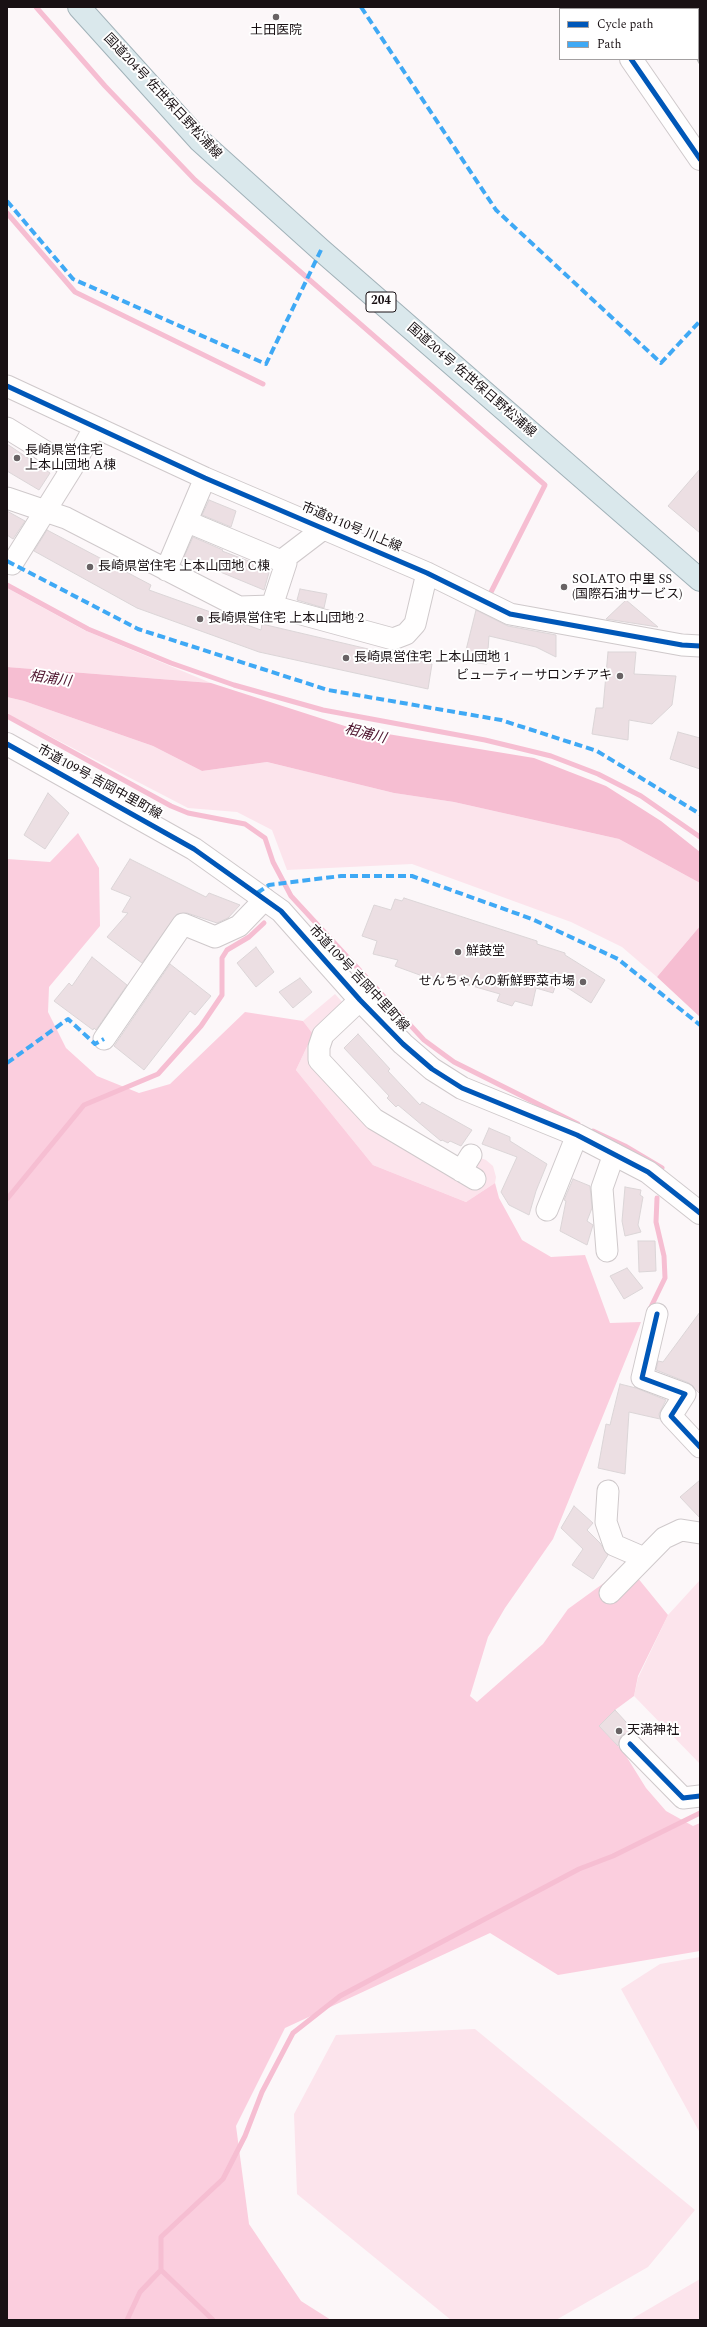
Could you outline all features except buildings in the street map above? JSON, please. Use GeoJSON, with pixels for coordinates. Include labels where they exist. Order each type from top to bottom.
{"type":"FeatureCollection","features":[{"type":"Feature","properties":{"kind":"highway","name":"国道204号 佐世保日野松浦線"},"geometry":{"type":"LineString","coordinates":[[79,7],[199,140],[327,255],[700,580]]}},
{"type":"Feature","properties":{"kind":"street"},"geometry":{"type":"LineString","coordinates":[[632,60],[700,159]]}},
{"type":"Feature","properties":{"kind":"street","name":"市道8110号 川上線"},"geometry":{"type":"LineString","coordinates":[[7,387],[205,478],[427,573],[510,614],[682,645],[700,646]]}},
{"type":"Feature","properties":{"kind":"street"},"geometry":{"type":"LineString","coordinates":[[7,428],[72,468]]}},
{"type":"Feature","properties":{"kind":"street"},"geometry":{"type":"LineString","coordinates":[[12,564],[72,468],[94,428]]}},
{"type":"Feature","properties":{"kind":"street"},"geometry":{"type":"LineString","coordinates":[[166,570],[188,522],[205,478]]}},
{"type":"Feature","properties":{"kind":"street"},"geometry":{"type":"LineString","coordinates":[[7,498],[44,512],[66,518],[239,608],[272,606],[393,639],[406,634],[415,624],[427,573]]}},
{"type":"Feature","properties":{"kind":"street"},"geometry":{"type":"LineString","coordinates":[[188,522],[286,563],[272,606]]}},
{"type":"Feature","properties":{"kind":"street"},"geometry":{"type":"LineString","coordinates":[[281,561],[323,528]]}},
{"type":"Feature","properties":{"kind":"street","name":"市道109号 吉岡中里町線"},"geometry":{"type":"LineString","coordinates":[[7,744],[194,849],[281,911],[360,1000],[403,1044],[432,1069],[462,1088],[577,1135],[648,1172],[700,1213]]}},
{"type":"Feature","properties":{"kind":"street"},"geometry":{"type":"LineString","coordinates":[[104,1039],[183,924],[215,937],[239,926],[265,899]]}},
{"type":"Feature","properties":{"kind":"street"},"geometry":{"type":"LineString","coordinates":[[360,1000],[324,1035],[319,1046],[319,1060],[374,1119],[469,1168]]}},
{"type":"Feature","properties":{"kind":"street"},"geometry":{"type":"LineString","coordinates":[[547,1210],[577,1135]]}},
{"type":"Feature","properties":{"kind":"street"},"geometry":{"type":"LineString","coordinates":[[608,1251],[602,1188],[614,1154]]}},
{"type":"Feature","properties":{"kind":"street"},"geometry":{"type":"LineString","coordinates":[[657,1314],[642,1378],[684,1394],[671,1416],[700,1447]]}},
{"type":"Feature","properties":{"kind":"street"},"geometry":{"type":"LineString","coordinates":[[608,1491],[606,1522],[614,1545],[644,1558]]}},
{"type":"Feature","properties":{"kind":"street"},"geometry":{"type":"LineString","coordinates":[[610,1593],[664,1538],[681,1530],[700,1533]]}},
{"type":"Feature","properties":{"kind":"street"},"geometry":{"type":"LineString","coordinates":[[630,1744],[683,1798],[700,1796]]}},
{"type":"Feature","properties":{"kind":"shaded area"},"geometry":{"type":"Polygon","coordinates":[[[7,588],[84,630],[211,683],[7,667],[7,588]]]}},
{"type":"Feature","properties":{"kind":"shaded area"},"geometry":{"type":"Polygon","coordinates":[[[7,697],[24,701],[153,746],[202,771],[267,762],[394,793],[454,802],[619,839],[700,883],[700,926],[657,977],[622,947],[571,922],[412,864],[287,870],[272,830],[237,812],[188,808],[11,716],[7,712],[7,697]]]}},
{"type":"Feature","properties":{"kind":"shaded area"},"geometry":{"type":"Polygon","coordinates":[[[78,833],[99,868],[100,926],[49,987],[48,1012],[66,1048],[97,1076],[139,1093],[170,1084],[245,1012],[303,1021],[313,1034],[296,1070],[373,1165],[466,1202],[495,1183],[499,1198],[522,1240],[551,1257],[585,1255],[610,1323],[641,1322],[553,1539],[505,1608],[488,1637],[470,1696],[477,1702],[543,1644],[568,1609],[608,1580],[637,1577],[668,1615],[638,1676],[634,1696],[615,1710],[599,1726],[623,1751],[646,1788],[666,1811],[693,1826],[700,1823],[700,1951],[558,1975],[490,1933],[285,2028],[236,2126],[249,2224],[301,2301],[331,2320],[7,2320],[7,859],[50,862],[78,833]]]}},
{"type":"Feature","properties":{"kind":"shaded area"},"geometry":{"type":"Polygon","coordinates":[[[335,994],[345,1005],[313,1034],[303,1021],[335,994]]]}},
{"type":"Feature","properties":{"kind":"shaded area"},"geometry":{"type":"Polygon","coordinates":[[[313,1034],[369,1123],[474,1171],[478,1157],[486,1160],[493,1166],[496,1177],[495,1183],[466,1202],[373,1165],[296,1070],[313,1034]]]}},
{"type":"Feature","properties":{"kind":"shaded area"},"geometry":{"type":"Polygon","coordinates":[[[700,1580],[700,1764],[634,1696],[638,1678],[668,1615],[700,1580]]]}},
{"type":"Feature","properties":{"kind":"shaded area"},"geometry":{"type":"Polygon","coordinates":[[[700,1957],[700,2133],[621,1989],[660,1964],[700,1957]]]}},
{"type":"Feature","properties":{"kind":"shaded area"},"geometry":{"type":"Polygon","coordinates":[[[475,2029],[695,2210],[648,2267],[556,2320],[451,2320],[297,2194],[294,2114],[336,2035],[475,2029]]]}},
{"type":"Feature","properties":{"kind":"shaded area"},"geometry":{"type":"Polygon","coordinates":[[[700,2279],[700,2320],[630,2320],[700,2279]]]}},
{"type":"Feature","properties":{"kind":"water","name":"相浦川"},"geometry":{"type":"Polygon","coordinates":[[[7,667],[211,683],[351,728],[534,758],[606,786],[661,821],[700,852],[700,883],[619,839],[454,802],[394,793],[267,762],[202,771],[153,746],[24,701],[7,697],[7,667]]]}},
{"type":"Feature","properties":{"kind":"water"},"geometry":{"type":"Polygon","coordinates":[[[700,926],[700,1017],[657,977],[700,926]]]}},
{"type":"Feature","properties":{"kind":"waterway"},"geometry":{"type":"LineString","coordinates":[[36,7],[105,86],[195,180],[545,485],[488,598]]}},
{"type":"Feature","properties":{"kind":"waterway"},"geometry":{"type":"LineString","coordinates":[[7,213],[75,292],[263,384]]}},
{"type":"Feature","properties":{"kind":"waterway"},"geometry":{"type":"LineString","coordinates":[[7,585],[88,629],[171,663],[234,685],[323,710],[485,740],[551,756],[598,774],[641,796],[700,837]]}},
{"type":"Feature","properties":{"kind":"waterway"},"geometry":{"type":"LineString","coordinates":[[7,716],[171,806],[188,813],[245,824],[265,838],[273,862],[291,896],[424,1040],[454,1062],[578,1124]]}},
{"type":"Feature","properties":{"kind":"waterway"},"geometry":{"type":"LineString","coordinates":[[7,1199],[84,1105],[158,1074],[201,1026],[222,995],[222,958],[227,950],[249,937],[264,923]]}},
{"type":"Feature","properties":{"kind":"waterway"},"geometry":{"type":"LineString","coordinates":[[593,1131],[625,1146],[662,1168]]}},
{"type":"Feature","properties":{"kind":"waterway"},"geometry":{"type":"LineString","coordinates":[[649,1311],[665,1278],[664,1256],[656,1222],[657,1198]]}},
{"type":"Feature","properties":{"kind":"waterway"},"geometry":{"type":"LineString","coordinates":[[127,2320],[140,2292],[161,2270],[161,2237],[223,2179],[245,2136],[262,2092],[293,2033],[340,1996],[579,1869],[613,1856],[700,1813]]}},
{"type":"Feature","properties":{"kind":"waterway"},"geometry":{"type":"LineString","coordinates":[[161,2270],[213,2320]]}},
{"type":"Feature","properties":{"kind":"marked path"},"geometry":{"type":"LineString","coordinates":[[361,7],[496,210],[661,363],[700,321]]}},
{"type":"Feature","properties":{"kind":"marked path"},"geometry":{"type":"LineString","coordinates":[[7,201],[73,279],[266,364],[321,250]]}},
{"type":"Feature","properties":{"kind":"marked path"},"geometry":{"type":"LineString","coordinates":[[7,561],[138,629],[328,690],[501,720],[597,751],[700,814]]}},
{"type":"Feature","properties":{"kind":"marked path"},"geometry":{"type":"LineString","coordinates":[[257,893],[269,885],[341,876],[412,876],[532,919],[618,959],[700,1025]]}},
{"type":"Feature","properties":{"kind":"marked path"},"geometry":{"type":"LineString","coordinates":[[7,1063],[68,1019],[95,1044],[104,1039]]}},
{"type":"Feature","properties":{"kind":"cycle path"},"geometry":{"type":"LineString","coordinates":[[632,60],[700,159]]}},
{"type":"Feature","properties":{"kind":"cycle path"},"geometry":{"type":"LineString","coordinates":[[7,386],[205,478],[427,573],[510,614],[682,645],[700,646]]}},
{"type":"Feature","properties":{"kind":"cycle path"},"geometry":{"type":"LineString","coordinates":[[7,744],[194,849],[281,911],[360,1000],[403,1044],[432,1069],[462,1088],[577,1135],[648,1172],[700,1213]]}},
{"type":"Feature","properties":{"kind":"cycle path"},"geometry":{"type":"LineString","coordinates":[[657,1314],[642,1378],[685,1394],[671,1416],[700,1447]]}},
{"type":"Feature","properties":{"kind":"cycle path"},"geometry":{"type":"LineString","coordinates":[[630,1744],[683,1798],[700,1796]]}},
{"type":"Feature","properties":{"kind":"place","name":"土田医院"},"geometry":{"type":"Point","coordinates":[276,17]}},
{"type":"Feature","properties":{"kind":"place","name":"長崎県営住宅 上本山団地 A棟"},"geometry":{"type":"Point","coordinates":[17,458]}},
{"type":"Feature","properties":{"kind":"place","name":"長崎県営住宅 上本山団地 C棟"},"geometry":{"type":"Point","coordinates":[90,567]}},
{"type":"Feature","properties":{"kind":"place","name":"SOLATO 中里 SS (国際石油サービス)"},"geometry":{"type":"Point","coordinates":[564,587]}},
{"type":"Feature","properties":{"kind":"place","name":"長崎県営住宅 上本山団地 2"},"geometry":{"type":"Point","coordinates":[200,619]}},
{"type":"Feature","properties":{"kind":"place","name":"長崎県営住宅 上本山団地 1"},"geometry":{"type":"Point","coordinates":[346,658]}},
{"type":"Feature","properties":{"kind":"place","name":"ビューティーサロンチアキ"},"geometry":{"type":"Point","coordinates":[620,676]}},
{"type":"Feature","properties":{"kind":"place","name":"鮮鼓堂"},"geometry":{"type":"Point","coordinates":[458,952]}},
{"type":"Feature","properties":{"kind":"place","name":"せんちゃんの新鮮野菜市場"},"geometry":{"type":"Point","coordinates":[583,982]}},
{"type":"Feature","properties":{"kind":"place","name":"天満神社"},"geometry":{"type":"Point","coordinates":[619,1731]}}]}
